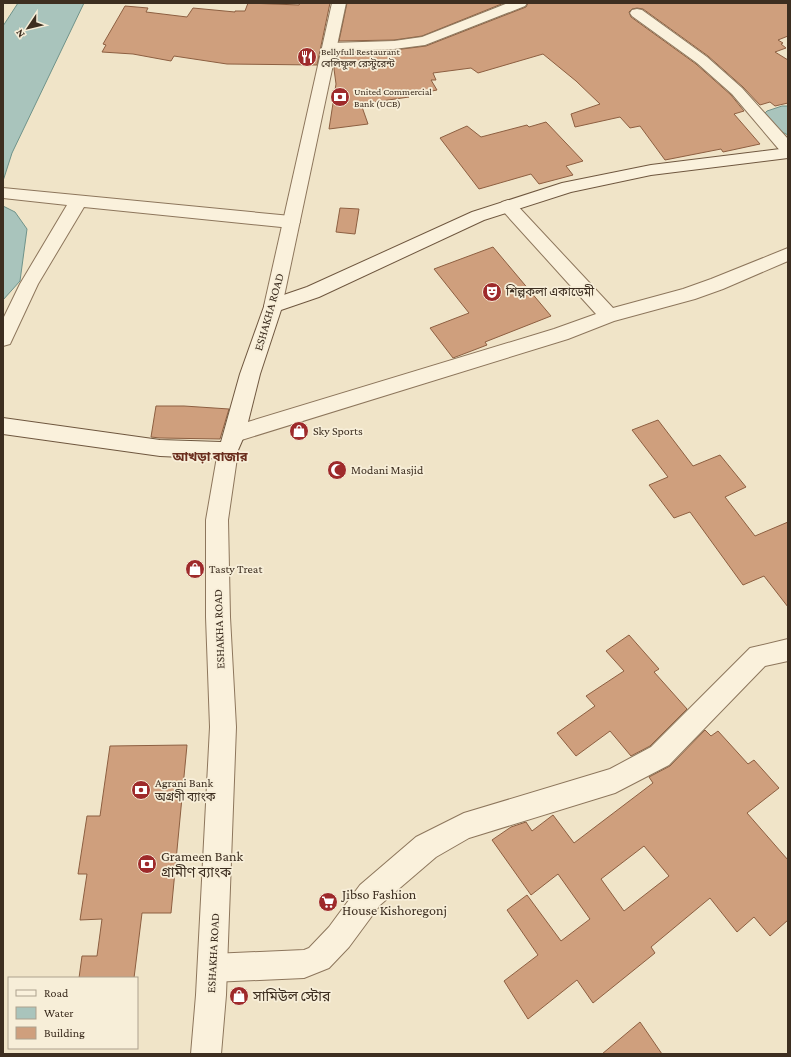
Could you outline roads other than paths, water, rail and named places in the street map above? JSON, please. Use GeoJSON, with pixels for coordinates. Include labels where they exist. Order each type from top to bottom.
{"type":"FeatureCollection","features":[{"type":"Feature","properties":{"kind":"street","name":"ESHAKHA ROAD"},"geometry":{"type":"LineString","coordinates":[[206,1054],[212,968],[223,727],[218,617],[217,520],[232,443],[250,374],[273,306],[339,3]]}},
{"type":"Feature","properties":{"kind":"street"},"geometry":{"type":"LineString","coordinates":[[330,47],[394,45],[425,41],[520,3]]}},
{"type":"Feature","properties":{"kind":"street"},"geometry":{"type":"LineString","coordinates":[[637,13],[702,60],[737,91],[788,149]]}},
{"type":"Feature","properties":{"kind":"street"},"geometry":{"type":"LineString","coordinates":[[273,306],[340,280],[478,216],[568,187],[652,170],[788,153]]}},
{"type":"Feature","properties":{"kind":"street"},"geometry":{"type":"LineString","coordinates":[[3,193],[291,222]]}},
{"type":"Feature","properties":{"kind":"street"},"geometry":{"type":"LineString","coordinates":[[3,338],[30,284],[79,200]]}},
{"type":"Feature","properties":{"kind":"street"},"geometry":{"type":"LineString","coordinates":[[508,206],[609,316]]}},
{"type":"Feature","properties":{"kind":"street"},"geometry":{"type":"LineString","coordinates":[[3,426],[160,448],[232,443],[561,334],[609,316],[688,294],[788,254]]}},
{"type":"Feature","properties":{"kind":"street"},"geometry":{"type":"LineString","coordinates":[[212,968],[304,964],[319,958],[340,937],[370,895],[426,847],[464,826],[615,780],[660,756],[758,656],[788,650]]}},
{"type":"Feature","properties":{"kind":"water"},"geometry":{"type":"Polygon","coordinates":[[[18,3],[84,3],[12,153],[3,181],[3,26],[18,3]]]}},
{"type":"Feature","properties":{"kind":"water"},"geometry":{"type":"Polygon","coordinates":[[[782,106],[788,106],[788,135],[778,130],[764,114],[767,111],[782,106]]]}},
{"type":"Feature","properties":{"kind":"water"},"geometry":{"type":"Polygon","coordinates":[[[3,206],[15,212],[27,229],[20,281],[3,300],[3,206]]]}},
{"type":"Feature","properties":{"kind":"place","name":"Bellyfull Restaurant বেলিফুল রেস্টুরেন্ট"},"geometry":{"type":"Point","coordinates":[307,57]}},
{"type":"Feature","properties":{"kind":"place","name":"United Commercial Bank (UCB)"},"geometry":{"type":"Point","coordinates":[340,97]}},
{"type":"Feature","properties":{"kind":"place","name":"শিল্পকলা একাডেমী"},"geometry":{"type":"Point","coordinates":[492,292]}},
{"type":"Feature","properties":{"kind":"place","name":"Sky Sports"},"geometry":{"type":"Point","coordinates":[299,431]}},
{"type":"Feature","properties":{"kind":"place","name":"Modani Masjid"},"geometry":{"type":"Point","coordinates":[337,470]}},
{"type":"Feature","properties":{"kind":"place","name":"Tasty Treat"},"geometry":{"type":"Point","coordinates":[195,569]}},
{"type":"Feature","properties":{"kind":"place","name":"Agrani Bank অগ্রণী ব্যাংক"},"geometry":{"type":"Point","coordinates":[141,790]}},
{"type":"Feature","properties":{"kind":"place","name":"Grameen Bank গ্রামীণ ব্যাংক"},"geometry":{"type":"Point","coordinates":[147,864]}},
{"type":"Feature","properties":{"kind":"place","name":"Jibso Fashion House Kishoregonj"},"geometry":{"type":"Point","coordinates":[328,902]}},
{"type":"Feature","properties":{"kind":"place","name":"সামিউল স্টোর"},"geometry":{"type":"Point","coordinates":[239,996]}},
{"type":"Feature","properties":{"kind":"district","name":"আখড়া বাজার"},"geometry":{"type":"Point","coordinates":[210,456]}}]}
